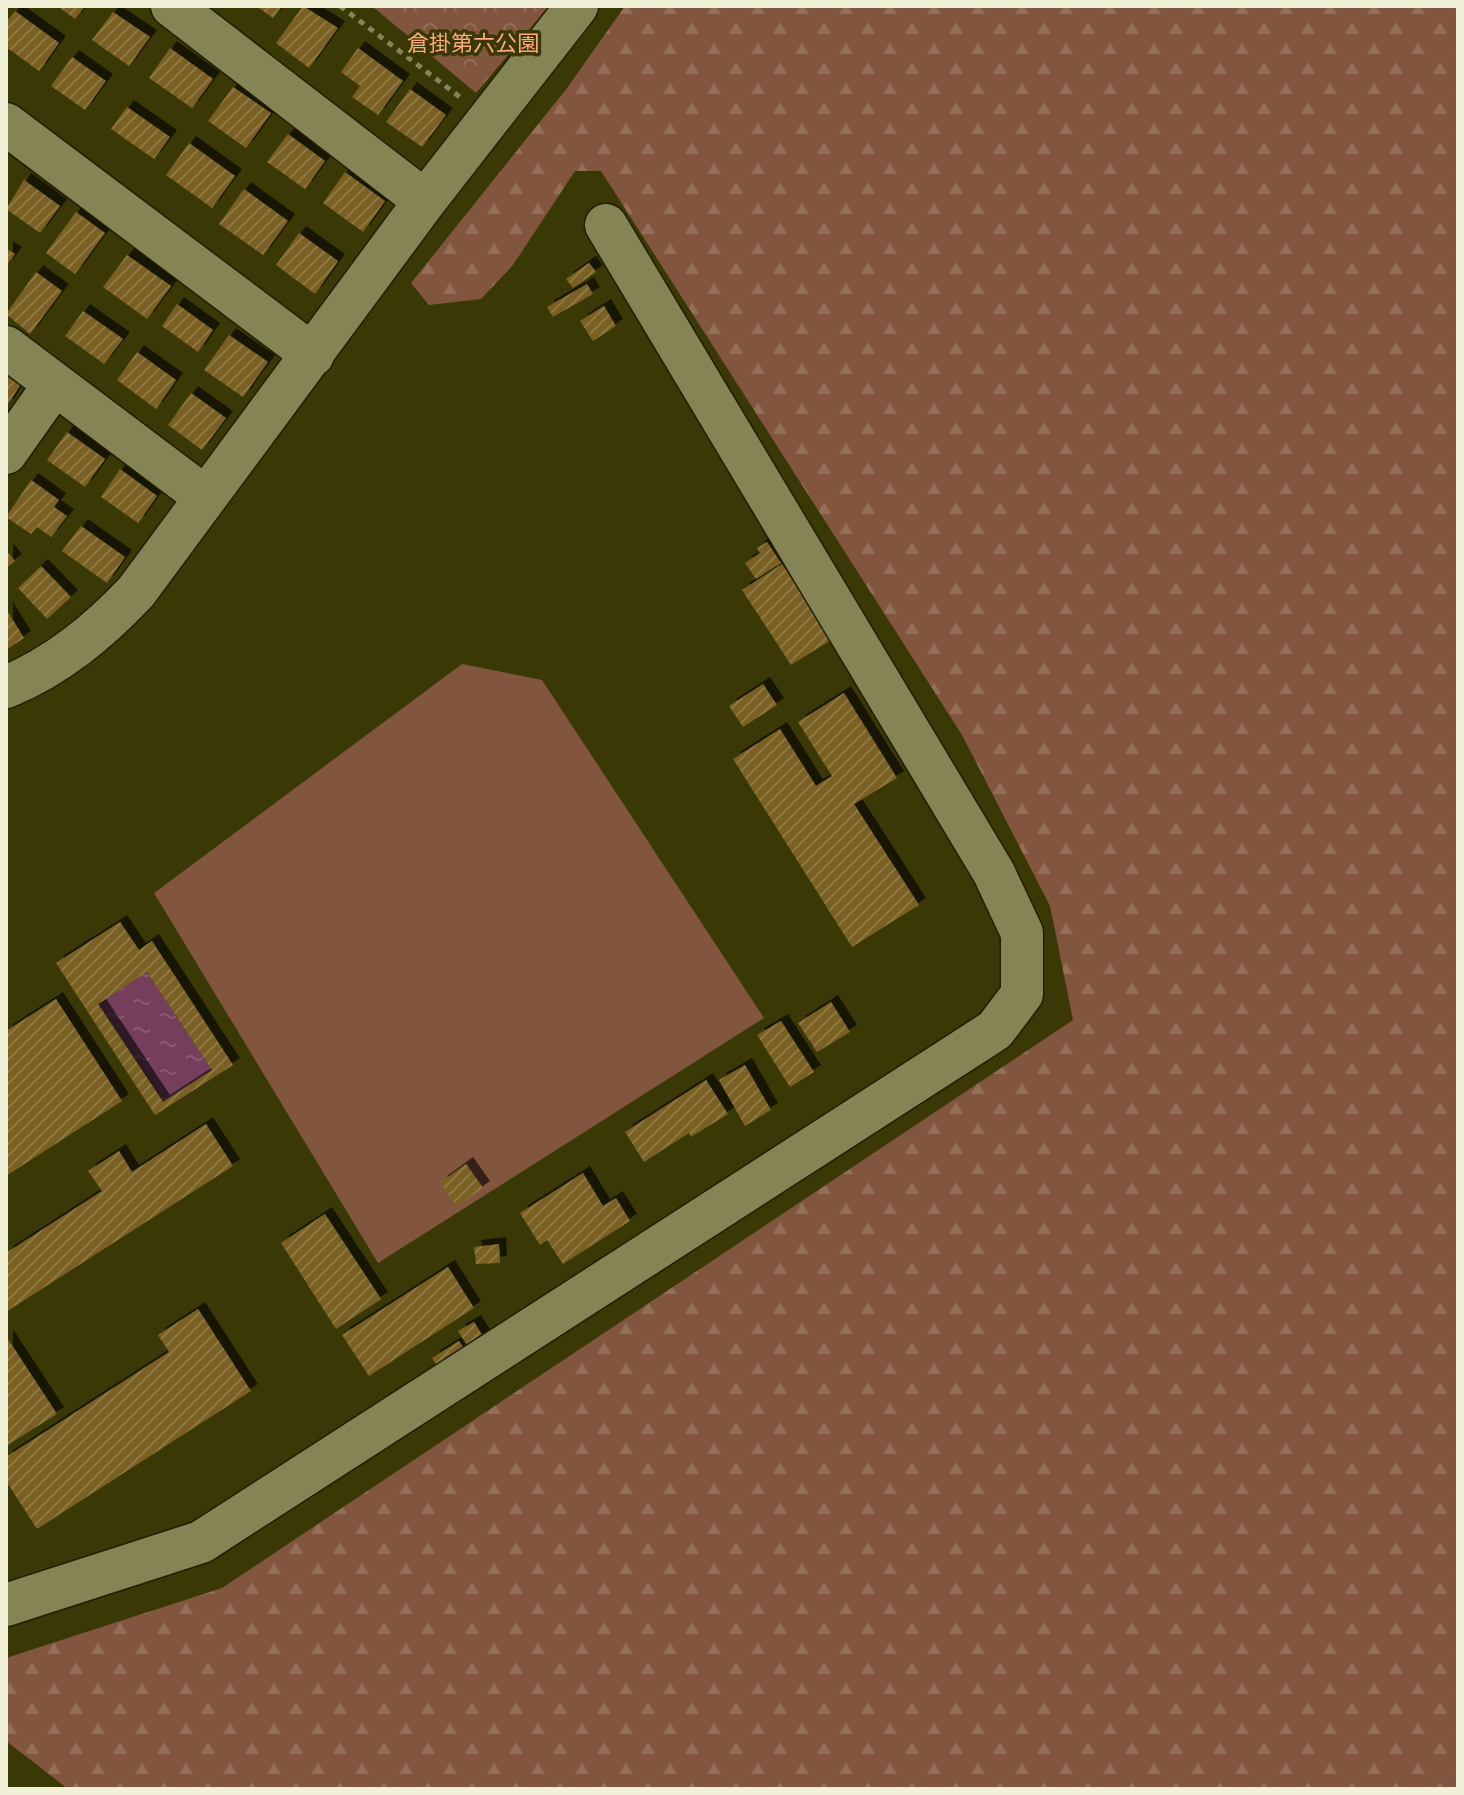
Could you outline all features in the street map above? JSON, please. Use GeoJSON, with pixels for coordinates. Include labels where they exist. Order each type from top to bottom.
{"type":"FeatureCollection","features":[{"type":"Feature","properties":{"kind":"street"},"geometry":{"type":"LineString","coordinates":[[172,6],[425,201]]}},
{"type":"Feature","properties":{"kind":"street"},"geometry":{"type":"LineString","coordinates":[[6,687],[36,675],[100,630],[136,592],[425,201],[577,6]]}},
{"type":"Feature","properties":{"kind":"street"},"geometry":{"type":"LineString","coordinates":[[11,139],[313,355]]}},
{"type":"Feature","properties":{"kind":"street"},"geometry":{"type":"LineString","coordinates":[[6,1605],[201,1542],[995,1030],[1022,994],[1022,933],[994,873],[606,225]]}},
{"type":"Feature","properties":{"kind":"street"},"geometry":{"type":"LineString","coordinates":[[6,347],[205,497]]}},
{"type":"Feature","properties":{"kind":"street"},"geometry":{"type":"LineString","coordinates":[[6,453],[54,385]]}},
{"type":"Feature","properties":{"kind":"path"},"geometry":{"type":"LineString","coordinates":[[340,6],[461,98]]}},
{"type":"Feature","properties":{"kind":"green space","name":"倉掛第六公園"},"geometry":{"type":"Polygon","coordinates":[[[372,6],[549,6],[476,93],[372,6]]]}},
{"type":"Feature","properties":{"kind":"green space"},"geometry":{"type":"Polygon","coordinates":[[[625,6],[1458,6],[1458,1789],[68,1789],[6,1741],[6,1658],[222,1588],[1073,1020],[1050,906],[962,735],[601,171],[575,171],[513,265],[481,299],[429,305],[411,283],[567,88],[625,6]]]}},
{"type":"Feature","properties":{"kind":"green space"},"geometry":{"type":"Polygon","coordinates":[[[462,664],[542,680],[764,1018],[378,1263],[154,893],[462,664]]]}},
{"type":"Feature","properties":{"kind":"water"},"geometry":{"type":"Polygon","coordinates":[[[147,972],[212,1070],[163,1102],[98,1004],[147,972]]]}},
{"type":"Feature","properties":{"kind":"building"},"geometry":{"type":"Polygon","coordinates":[[[57,6],[85,6],[75,19],[57,6]]]}},
{"type":"Feature","properties":{"kind":"building"},"geometry":{"type":"Polygon","coordinates":[[[256,6],[282,6],[273,18],[256,6]]]}},
{"type":"Feature","properties":{"kind":"building"},"geometry":{"type":"Polygon","coordinates":[[[303,6],[338,28],[309,68],[276,43],[303,6]]]}},
{"type":"Feature","properties":{"kind":"building"},"geometry":{"type":"Polygon","coordinates":[[[15,11],[59,43],[39,71],[6,47],[6,22],[15,11]]]}},
{"type":"Feature","properties":{"kind":"building"},"geometry":{"type":"Polygon","coordinates":[[[113,12],[150,37],[129,66],[92,40],[113,12]]]}},
{"type":"Feature","properties":{"kind":"building"},"geometry":{"type":"Polygon","coordinates":[[[170,48],[213,79],[192,108],[149,78],[170,48]]]}},
{"type":"Feature","properties":{"kind":"building"},"geometry":{"type":"Polygon","coordinates":[[[358,48],[403,81],[378,115],[352,97],[360,86],[341,72],[358,48]]]}},
{"type":"Feature","properties":{"kind":"building"},"geometry":{"type":"Polygon","coordinates":[[[72,57],[106,81],[85,110],[51,86],[72,57]]]}},
{"type":"Feature","properties":{"kind":"building"},"geometry":{"type":"Polygon","coordinates":[[[233,87],[271,113],[246,148],[208,121],[233,87]]]}},
{"type":"Feature","properties":{"kind":"building"},"geometry":{"type":"Polygon","coordinates":[[[410,89],[446,115],[422,147],[386,122],[410,89]]]}},
{"type":"Feature","properties":{"kind":"building"},"geometry":{"type":"Polygon","coordinates":[[[127,107],[170,137],[154,159],[111,129],[127,107]]]}},
{"type":"Feature","properties":{"kind":"building"},"geometry":{"type":"Polygon","coordinates":[[[288,134],[325,161],[305,189],[267,162],[288,134]]]}},
{"type":"Feature","properties":{"kind":"building"},"geometry":{"type":"Polygon","coordinates":[[[189,143],[235,176],[212,208],[166,175],[189,143]]]}},
{"type":"Feature","properties":{"kind":"building"},"geometry":{"type":"Polygon","coordinates":[[[345,172],[385,201],[363,232],[323,203],[345,172]]]}},
{"type":"Feature","properties":{"kind":"building"},"geometry":{"type":"Polygon","coordinates":[[[24,180],[60,206],[40,233],[6,209],[24,180]]]}},
{"type":"Feature","properties":{"kind":"building"},"geometry":{"type":"Polygon","coordinates":[[[244,189],[288,221],[263,255],[219,224],[244,189]]]}},
{"type":"Feature","properties":{"kind":"building"},"geometry":{"type":"Polygon","coordinates":[[[76,212],[105,233],[75,274],[46,253],[76,212]]]}},
{"type":"Feature","properties":{"kind":"building"},"geometry":{"type":"Polygon","coordinates":[[[299,233],[338,261],[315,294],[276,265],[299,233]]]}},
{"type":"Feature","properties":{"kind":"building"},"geometry":{"type":"Polygon","coordinates":[[[6,248],[15,254],[6,266],[6,248]]]}},
{"type":"Feature","properties":{"kind":"building"},"geometry":{"type":"Polygon","coordinates":[[[127,255],[171,286],[147,319],[103,287],[127,255]]]}},
{"type":"Feature","properties":{"kind":"building"},"geometry":{"type":"Polygon","coordinates":[[[589,263],[596,272],[573,288],[566,279],[589,263]]]}},
{"type":"Feature","properties":{"kind":"building"},"geometry":{"type":"Polygon","coordinates":[[[36,272],[62,291],[30,334],[6,314],[36,272]]]}},
{"type":"Feature","properties":{"kind":"building"},"geometry":{"type":"Polygon","coordinates":[[[587,284],[593,294],[553,317],[547,307],[587,284]]]}},
{"type":"Feature","properties":{"kind":"building"},"geometry":{"type":"Polygon","coordinates":[[[177,304],[213,330],[198,352],[162,326],[177,304]]]}},
{"type":"Feature","properties":{"kind":"building"},"geometry":{"type":"Polygon","coordinates":[[[604,306],[616,326],[593,341],[580,321],[604,306]]]}},
{"type":"Feature","properties":{"kind":"building"},"geometry":{"type":"Polygon","coordinates":[[[83,311],[123,339],[104,364],[65,336],[83,311]]]}},
{"type":"Feature","properties":{"kind":"building"},"geometry":{"type":"Polygon","coordinates":[[[229,335],[268,362],[243,397],[204,370],[229,335]]]}},
{"type":"Feature","properties":{"kind":"building"},"geometry":{"type":"Polygon","coordinates":[[[137,352],[176,380],[156,409],[117,380],[137,352]]]}},
{"type":"Feature","properties":{"kind":"building"},"geometry":{"type":"Polygon","coordinates":[[[6,374],[21,384],[6,407],[6,374]]]}},
{"type":"Feature","properties":{"kind":"building"},"geometry":{"type":"Polygon","coordinates":[[[191,393],[226,418],[202,450],[168,425],[191,393]]]}},
{"type":"Feature","properties":{"kind":"building"},"geometry":{"type":"Polygon","coordinates":[[[67,432],[105,459],[85,487],[47,460],[67,432]]]}},
{"type":"Feature","properties":{"kind":"building"},"geometry":{"type":"Polygon","coordinates":[[[120,469],[157,496],[138,523],[101,497],[120,469]]]}},
{"type":"Feature","properties":{"kind":"building"},"geometry":{"type":"Polygon","coordinates":[[[31,480],[59,500],[54,507],[67,516],[51,537],[37,527],[31,534],[6,517],[31,480]]]}},
{"type":"Feature","properties":{"kind":"building"},"geometry":{"type":"Polygon","coordinates":[[[81,526],[125,557],[107,583],[62,551],[81,526]]]}},
{"type":"Feature","properties":{"kind":"building"},"geometry":{"type":"Polygon","coordinates":[[[767,542],[781,563],[756,579],[745,563],[760,553],[757,548],[767,542]]]}},
{"type":"Feature","properties":{"kind":"building"},"geometry":{"type":"Polygon","coordinates":[[[6,550],[15,561],[6,568],[6,550]]]}},
{"type":"Feature","properties":{"kind":"building"},"geometry":{"type":"Polygon","coordinates":[[[782,564],[831,640],[791,665],[742,590],[782,564]]]}},
{"type":"Feature","properties":{"kind":"building"},"geometry":{"type":"Polygon","coordinates":[[[41,566],[71,597],[47,619],[18,588],[41,566]]]}},
{"type":"Feature","properties":{"kind":"building"},"geometry":{"type":"Polygon","coordinates":[[[6,609],[24,638],[6,650],[6,609]]]}},
{"type":"Feature","properties":{"kind":"building"},"geometry":{"type":"Polygon","coordinates":[[[763,684],[777,705],[743,727],[729,706],[763,684]]]}},
{"type":"Feature","properties":{"kind":"building"},"geometry":{"type":"Polygon","coordinates":[[[844,693],[897,778],[854,804],[919,905],[852,947],[733,759],[780,729],[816,786],[832,776],[798,722],[844,693]]]}},
{"type":"Feature","properties":{"kind":"building"},"geometry":{"type":"Polygon","coordinates":[[[120,922],[139,950],[152,941],[233,1065],[155,1115],[56,963],[120,922]],[[147,972],[98,1004],[163,1102],[212,1070],[147,972]]]}},
{"type":"Feature","properties":{"kind":"building"},"geometry":{"type":"Polygon","coordinates":[[[56,999],[122,1101],[6,1176],[6,1031],[56,999]]]}},
{"type":"Feature","properties":{"kind":"building"},"geometry":{"type":"Polygon","coordinates":[[[831,1002],[850,1032],[817,1052],[798,1023],[831,1002]]]}},
{"type":"Feature","properties":{"kind":"building"},"geometry":{"type":"Polygon","coordinates":[[[781,1021],[814,1072],[790,1087],[757,1035],[781,1021]]]}},
{"type":"Feature","properties":{"kind":"building"},"geometry":{"type":"Polygon","coordinates":[[[745,1065],[771,1110],[745,1126],[719,1080],[745,1065]]]}},
{"type":"Feature","properties":{"kind":"building"},"geometry":{"type":"Polygon","coordinates":[[[706,1080],[728,1114],[691,1137],[689,1133],[644,1162],[625,1132],[706,1080]]]}},
{"type":"Feature","properties":{"kind":"building"},"geometry":{"type":"Polygon","coordinates":[[[206,1124],[233,1166],[6,1312],[6,1253],[102,1191],[88,1171],[119,1151],[132,1172],[206,1124]]]}},
{"type":"Feature","properties":{"kind":"building"},"geometry":{"type":"Polygon","coordinates":[[[466,1164],[483,1188],[457,1207],[440,1183],[466,1164]]]}},
{"type":"Feature","properties":{"kind":"building"},"geometry":{"type":"Polygon","coordinates":[[[583,1173],[603,1206],[616,1198],[630,1221],[563,1264],[547,1240],[540,1245],[520,1213],[583,1173]]]}},
{"type":"Feature","properties":{"kind":"building"},"geometry":{"type":"Polygon","coordinates":[[[325,1214],[381,1299],[336,1329],[281,1243],[325,1214]]]}},
{"type":"Feature","properties":{"kind":"building"},"geometry":{"type":"Polygon","coordinates":[[[499,1244],[500,1263],[476,1264],[474,1247],[499,1244]]]}},
{"type":"Feature","properties":{"kind":"building"},"geometry":{"type":"Polygon","coordinates":[[[448,1267],[474,1308],[369,1376],[342,1335],[448,1267]]]}},
{"type":"Feature","properties":{"kind":"building"},"geometry":{"type":"Polygon","coordinates":[[[198,1309],[251,1391],[37,1529],[6,1481],[6,1457],[169,1352],[158,1335],[198,1309]]]}},
{"type":"Feature","properties":{"kind":"building"},"geometry":{"type":"Polygon","coordinates":[[[474,1322],[484,1338],[468,1347],[458,1331],[474,1322]]]}},
{"type":"Feature","properties":{"kind":"building"},"geometry":{"type":"Polygon","coordinates":[[[6,1336],[57,1414],[6,1446],[6,1336]]]}},
{"type":"Feature","properties":{"kind":"building"},"geometry":{"type":"Polygon","coordinates":[[[459,1341],[469,1356],[442,1373],[432,1358],[459,1341]]]}}]}
